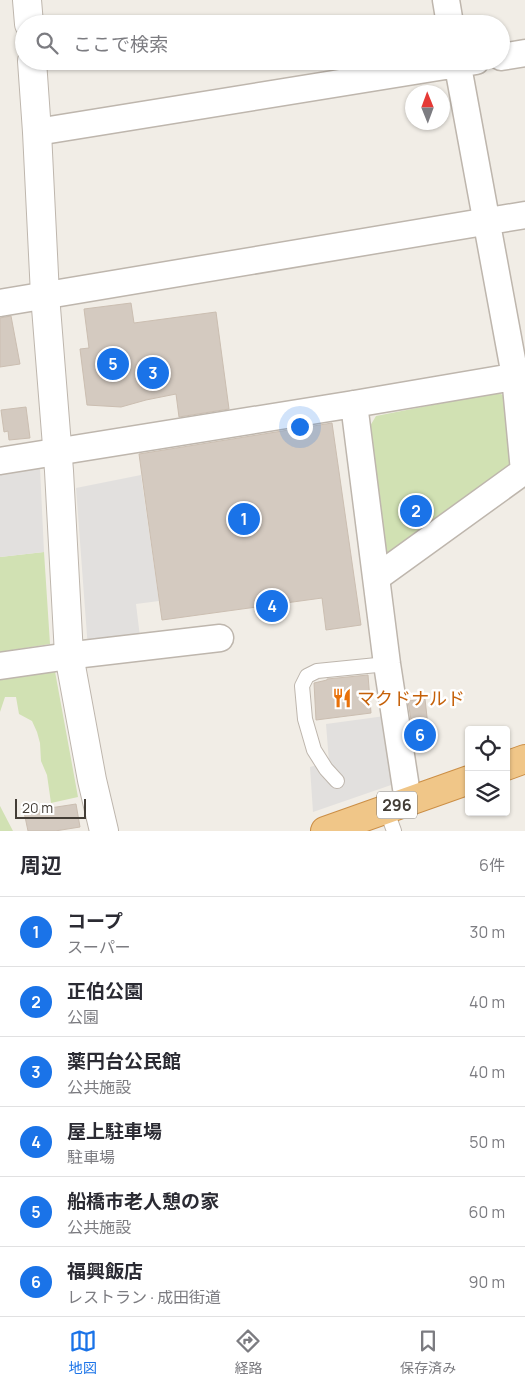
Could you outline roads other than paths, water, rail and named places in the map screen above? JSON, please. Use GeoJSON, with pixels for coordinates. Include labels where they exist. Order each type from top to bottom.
{"type":"FeatureCollection","features":[{"type":"Feature","properties":{"kind":"highway"},"geometry":{"type":"LineString","coordinates":[[510,765],[525,759]]}},
{"type":"Feature","properties":{"kind":"highway","name":"296"},"geometry":{"type":"LineString","coordinates":[[325,831],[396,814],[465,782]]}},
{"type":"Feature","properties":{"kind":"street"},"geometry":{"type":"LineString","coordinates":[[27,0],[28,15]]}},
{"type":"Feature","properties":{"kind":"street"},"geometry":{"type":"LineString","coordinates":[[446,0],[448,15]]}},
{"type":"Feature","properties":{"kind":"street"},"geometry":{"type":"LineString","coordinates":[[510,56],[525,53]]}},
{"type":"Feature","properties":{"kind":"street"},"geometry":{"type":"LineString","coordinates":[[33,70],[45,295],[57,452],[69,655],[92,780],[104,831]]}},
{"type":"Feature","properties":{"kind":"street"},"geometry":{"type":"LineString","coordinates":[[37,132],[415,70]]}},
{"type":"Feature","properties":{"kind":"street"},"geometry":{"type":"LineString","coordinates":[[376,578],[524,471],[520,375],[487,222],[465,70]]}},
{"type":"Feature","properties":{"kind":"street"},"geometry":{"type":"LineString","coordinates":[[0,303],[525,215]]}},
{"type":"Feature","properties":{"kind":"street"},"geometry":{"type":"LineString","coordinates":[[0,461],[354,404],[520,375]]}},
{"type":"Feature","properties":{"kind":"street"},"geometry":{"type":"LineString","coordinates":[[354,404],[387,664],[396,814]]}},
{"type":"Feature","properties":{"kind":"street"},"geometry":{"type":"LineString","coordinates":[[0,666],[69,655],[220,638]]}},
{"type":"Feature","properties":{"kind":"lane"},"geometry":{"type":"LineString","coordinates":[[337,781],[326,769],[314,750],[305,719],[302,686],[306,676],[317,671],[387,664]]}},
{"type":"Feature","properties":{"kind":"place","name":"船橋市老人憩の家"},"geometry":{"type":"Point","coordinates":[113,364]}},
{"type":"Feature","properties":{"kind":"place","name":"薬円台公民館"},"geometry":{"type":"Point","coordinates":[153,373]}},
{"type":"Feature","properties":{"kind":"place","name":"正伯公園"},"geometry":{"type":"Point","coordinates":[416,511]}},
{"type":"Feature","properties":{"kind":"place","name":"コープ"},"geometry":{"type":"Point","coordinates":[244,519]}},
{"type":"Feature","properties":{"kind":"place","name":"屋上駐車場"},"geometry":{"type":"Point","coordinates":[272,606]}},
{"type":"Feature","properties":{"kind":"place","name":"マクドナルド"},"geometry":{"type":"Point","coordinates":[342,698]}},
{"type":"Feature","properties":{"kind":"place","name":"福興飯店"},"geometry":{"type":"Point","coordinates":[420,735]}}]}
